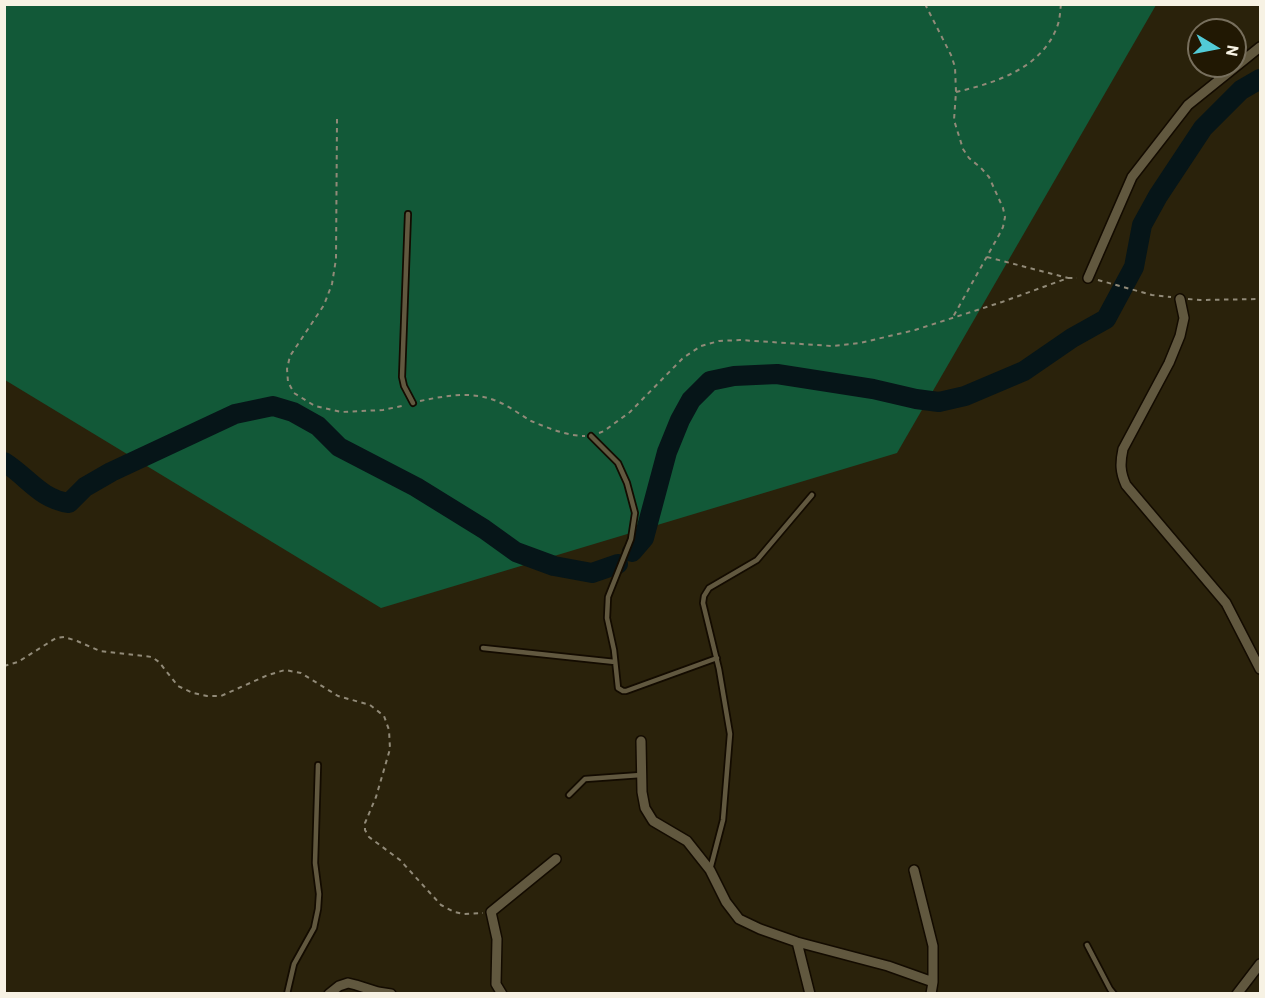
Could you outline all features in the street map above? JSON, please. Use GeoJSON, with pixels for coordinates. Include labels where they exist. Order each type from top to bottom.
{"type":"FeatureCollection","features":[{"type":"Feature","properties":{"kind":"street"},"geometry":{"type":"LineString","coordinates":[[1088,278],[1132,177],[1188,105],[1260,47]]}},
{"type":"Feature","properties":{"kind":"street"},"geometry":{"type":"LineString","coordinates":[[1180,299],[1184,318],[1180,336],[1123,449],[1120,461],[1121,475],[1125,485],[1226,603],[1260,669]]}},
{"type":"Feature","properties":{"kind":"street"},"geometry":{"type":"LineString","coordinates":[[641,741],[642,792],[645,808],[653,821],[687,841],[710,870],[726,902],[739,919],[797,942],[888,966],[933,982]]}},
{"type":"Feature","properties":{"kind":"street"},"geometry":{"type":"LineString","coordinates":[[502,993],[496,984],[497,939],[491,912],[556,859]]}},
{"type":"Feature","properties":{"kind":"street"},"geometry":{"type":"LineString","coordinates":[[914,870],[933,946],[931,993]]}},
{"type":"Feature","properties":{"kind":"street"},"geometry":{"type":"LineString","coordinates":[[797,942],[810,993]]}},
{"type":"Feature","properties":{"kind":"street"},"geometry":{"type":"LineString","coordinates":[[1237,993],[1260,964]]}},
{"type":"Feature","properties":{"kind":"street"},"geometry":{"type":"LineString","coordinates":[[329,993],[348,983],[378,992],[391,993]]}},
{"type":"Feature","properties":{"kind":"lane"},"geometry":{"type":"LineString","coordinates":[[408,214],[402,377],[413,403]]}},
{"type":"Feature","properties":{"kind":"lane"},"geometry":{"type":"LineString","coordinates":[[591,436],[618,463],[627,483],[635,513],[631,539],[608,597],[607,618],[618,688],[623,691],[717,658]]}},
{"type":"Feature","properties":{"kind":"lane"},"geometry":{"type":"LineString","coordinates":[[710,870],[723,820],[730,734],[717,658],[703,603],[704,596],[709,588],[757,560],[812,495]]}},
{"type":"Feature","properties":{"kind":"lane"},"geometry":{"type":"LineString","coordinates":[[483,648],[615,662]]}},
{"type":"Feature","properties":{"kind":"lane"},"geometry":{"type":"LineString","coordinates":[[287,993],[294,964],[314,928],[318,909],[320,894],[315,863],[318,765]]}},
{"type":"Feature","properties":{"kind":"lane"},"geometry":{"type":"LineString","coordinates":[[569,795],[585,779],[641,775]]}},
{"type":"Feature","properties":{"kind":"lane"},"geometry":{"type":"LineString","coordinates":[[1087,945],[1114,993]]}},
{"type":"Feature","properties":{"kind":"path"},"geometry":{"type":"LineString","coordinates":[[925,4],[955,67],[954,120],[963,149],[989,177],[1005,217],[999,236],[953,318]]}},
{"type":"Feature","properties":{"kind":"path"},"geometry":{"type":"LineString","coordinates":[[956,92],[984,85],[1012,74],[1038,55],[1051,40],[1058,25],[1061,4]]}},
{"type":"Feature","properties":{"kind":"path"},"geometry":{"type":"LineString","coordinates":[[337,119],[336,259],[332,284],[324,304],[290,356],[287,369],[288,382],[294,393],[315,406],[341,412],[383,410],[468,394],[492,399],[531,420],[556,430],[576,436],[591,436],[604,431],[630,412],[682,358],[701,346],[719,341],[740,340],[832,346],[860,344],[953,318],[1068,278]]}},
{"type":"Feature","properties":{"kind":"path"},"geometry":{"type":"LineString","coordinates":[[987,257],[1068,278],[1088,278],[1152,295],[1200,300],[1260,299]]}},
{"type":"Feature","properties":{"kind":"path"},"geometry":{"type":"LineString","coordinates":[[4,666],[18,662],[56,638],[64,637],[100,651],[152,657],[159,662],[178,686],[200,694],[221,696],[285,670],[301,673],[338,696],[370,705],[384,716],[389,730],[390,749],[365,823],[365,830],[369,837],[400,860],[441,905],[464,914],[491,912]]}},
{"type":"Feature","properties":{"kind":"green space"},"geometry":{"type":"Polygon","coordinates":[[[4,5],[1156,5],[897,453],[381,608],[5,380],[4,5]]]}},
{"type":"Feature","properties":{"kind":"waterway"},"geometry":{"type":"LineString","coordinates":[[632,552],[644,538],[667,452],[680,420],[691,400],[710,381],[734,376],[777,374],[939,402],[965,396],[1024,371],[1072,338],[1106,319],[1134,267],[1142,225],[1158,196],[1203,128],[1241,90],[1260,79]]}},
{"type":"Feature","properties":{"kind":"waterway"},"geometry":{"type":"LineString","coordinates":[[4,462],[42,492],[59,501],[69,503],[85,487],[111,472],[235,414],[273,406],[293,412],[318,426],[339,447],[416,487],[484,529],[516,552],[554,566],[592,573],[618,564]]}}]}
